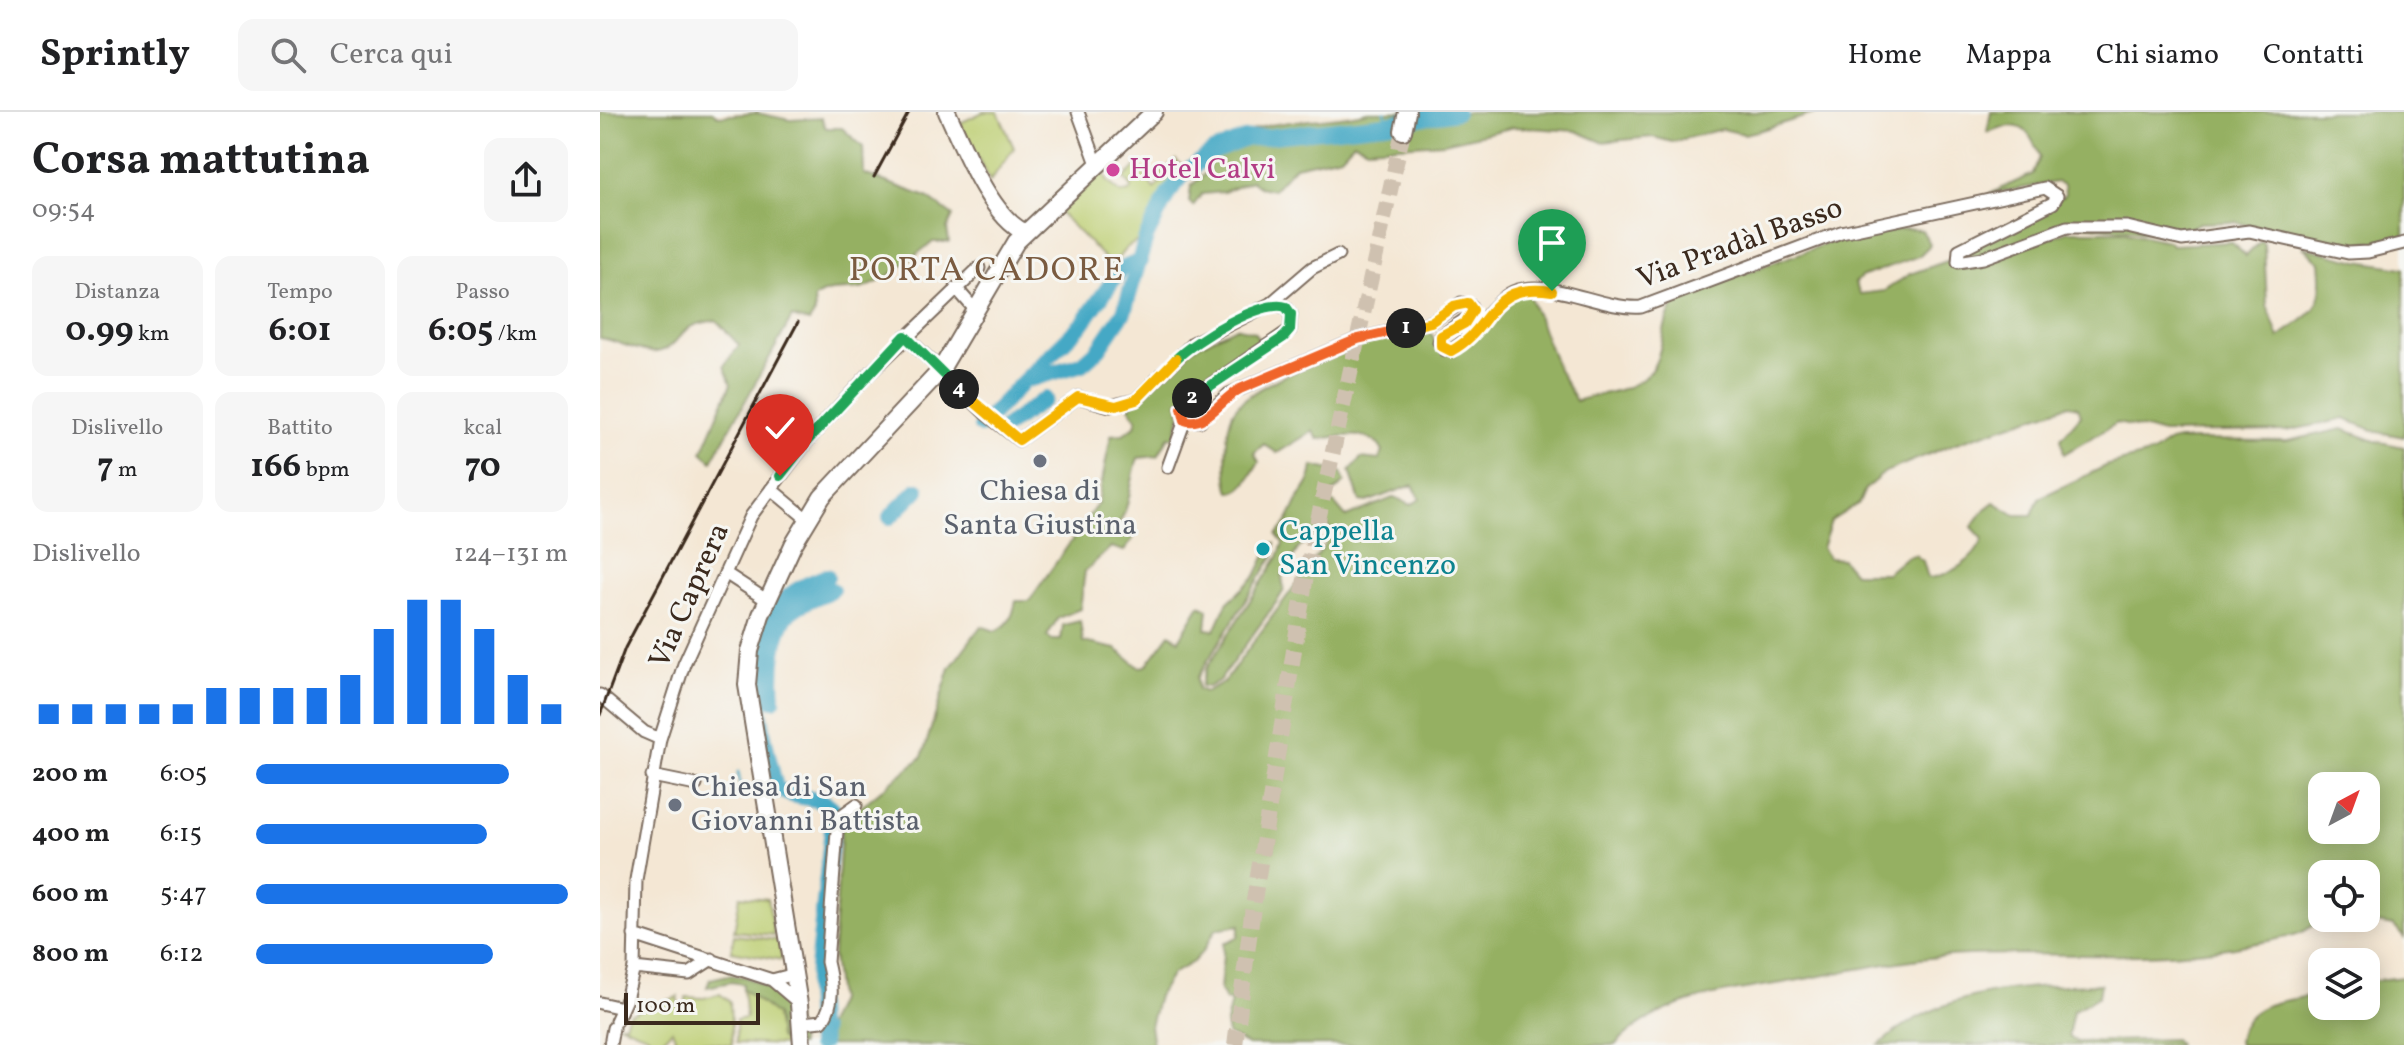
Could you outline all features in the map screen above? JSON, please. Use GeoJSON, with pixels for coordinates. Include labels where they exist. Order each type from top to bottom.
{"type":"FeatureCollection","features":[{"type":"Feature","properties":{"kind":"street"},"geometry":{"type":"LineString","coordinates":[[947,112],[982,181],[1024,232]]}},
{"type":"Feature","properties":{"kind":"street"},"geometry":{"type":"LineString","coordinates":[[1078,112],[1097,164]]}},
{"type":"Feature","properties":{"kind":"street"},"geometry":{"type":"LineString","coordinates":[[799,1004],[747,685],[752,641],[807,519],[839,477],[940,371],[977,312],[1005,257],[1024,232],[1154,112]]}},
{"type":"Feature","properties":{"kind":"street","name":"Via Pradàl Basso"},"geometry":{"type":"LineString","coordinates":[[1185,420],[1200,421],[1229,394],[1240,389],[1358,339],[1431,322],[1461,303],[1471,306],[1472,315],[1441,336],[1439,342],[1445,350],[1457,348],[1499,300],[1520,289],[1552,291],[1621,309],[1641,307],[1841,232],[2045,188],[2057,196],[2053,203],[1959,250],[1958,262],[1983,258],[2067,227],[2127,227],[2182,240],[2249,231],[2348,253],[2368,252],[2404,243]]}},
{"type":"Feature","properties":{"kind":"street"},"geometry":{"type":"LineString","coordinates":[[1006,213],[1025,221],[1040,217]]}},
{"type":"Feature","properties":{"kind":"street"},"geometry":{"type":"LineString","coordinates":[[1005,257],[1008,234],[1006,213]]}},
{"type":"Feature","properties":{"kind":"street"},"geometry":{"type":"LineString","coordinates":[[905,336],[996,423],[1019,440],[1078,397],[1116,406],[1136,400],[1193,343],[1270,304],[1312,268],[1338,255]]}},
{"type":"Feature","properties":{"kind":"street","name":"Via Caprera"},"geometry":{"type":"LineString","coordinates":[[610,1045],[614,1024],[634,968],[636,880],[659,741],[684,664],[751,516],[808,440],[905,336],[979,268]]}},
{"type":"Feature","properties":{"kind":"street"},"geometry":{"type":"LineString","coordinates":[[956,288],[977,312]]}},
{"type":"Feature","properties":{"kind":"street"},"geometry":{"type":"LineString","coordinates":[[1168,467],[1185,420],[1182,408],[1188,400],[1290,330],[1291,314],[1286,307],[1270,304]]}},
{"type":"Feature","properties":{"kind":"street"},"geometry":{"type":"LineString","coordinates":[[771,489],[807,519]]}},
{"type":"Feature","properties":{"kind":"street"},"geometry":{"type":"LineString","coordinates":[[725,573],[768,601]]}},
{"type":"Feature","properties":{"kind":"street"},"geometry":{"type":"LineString","coordinates":[[600,695],[659,741]]}},
{"type":"Feature","properties":{"kind":"street"},"geometry":{"type":"LineString","coordinates":[[652,776],[696,785]]}},
{"type":"Feature","properties":{"kind":"street"},"geometry":{"type":"LineString","coordinates":[[802,1045],[810,1022],[827,1014],[832,986],[827,962],[838,818],[856,805]]}},
{"type":"Feature","properties":{"kind":"street"},"geometry":{"type":"LineString","coordinates":[[634,935],[772,980],[799,1004],[810,1022]]}},
{"type":"Feature","properties":{"kind":"street"},"geometry":{"type":"LineString","coordinates":[[634,968],[689,974],[712,959]]}},
{"type":"Feature","properties":{"kind":"street"},"geometry":{"type":"LineString","coordinates":[[772,980],[795,974]]}},
{"type":"Feature","properties":{"kind":"street"},"geometry":{"type":"LineString","coordinates":[[600,1003],[622,1008]]}},
{"type":"Feature","properties":{"kind":"green space"},"geometry":{"type":"Polygon","coordinates":[[[600,112],[712,112],[718,116],[757,113],[790,120],[821,118],[826,128],[842,128],[863,147],[864,174],[927,197],[953,216],[947,229],[949,242],[933,242],[874,284],[820,294],[814,298],[815,313],[809,322],[792,317],[712,461],[702,452],[731,384],[724,366],[739,345],[716,320],[691,327],[668,348],[656,352],[600,338],[600,112]]]}},
{"type":"Feature","properties":{"kind":"green space"},"geometry":{"type":"Polygon","coordinates":[[[983,112],[998,112],[1014,148],[990,181],[960,123],[983,112]]]}},
{"type":"Feature","properties":{"kind":"green space"},"geometry":{"type":"Polygon","coordinates":[[[1369,112],[1820,112],[1744,134],[1722,129],[1672,142],[1653,137],[1602,142],[1576,131],[1515,127],[1444,143],[1367,148],[1354,142],[1341,156],[1295,166],[1273,190],[1259,187],[1251,181],[1224,192],[1202,194],[1193,206],[1189,202],[1191,186],[1209,170],[1204,160],[1244,135],[1270,125],[1369,112]]]}},
{"type":"Feature","properties":{"kind":"green space"},"geometry":{"type":"Polygon","coordinates":[[[1991,112],[2404,112],[2404,238],[2379,244],[2368,241],[2348,248],[2235,222],[2199,223],[2178,235],[2074,224],[1964,261],[1959,254],[2065,195],[2064,185],[2057,182],[1989,194],[2033,174],[2040,157],[2031,138],[2021,128],[2008,126],[1987,132],[1991,112]]]}},
{"type":"Feature","properties":{"kind":"green space"},"geometry":{"type":"Polygon","coordinates":[[[1176,160],[1181,165],[1155,205],[1141,239],[1126,248],[1112,266],[1059,212],[1103,171],[1108,182],[1121,193],[1129,192],[1132,187],[1124,178],[1138,165],[1154,189],[1160,183],[1156,178],[1176,160]]]}},
{"type":"Feature","properties":{"kind":"green space"},"geometry":{"type":"Polygon","coordinates":[[[1904,229],[1922,230],[1930,245],[1919,256],[1861,277],[1855,283],[1860,294],[1884,291],[1910,274],[1953,259],[1960,267],[1970,266],[2068,231],[2121,231],[2168,241],[2172,245],[2231,242],[2246,256],[2261,241],[2264,244],[2267,305],[2279,338],[2309,314],[2319,301],[2320,262],[2303,247],[2358,261],[2404,268],[2404,437],[2378,432],[2345,419],[2286,431],[2163,433],[2117,423],[2064,454],[2061,438],[2081,415],[2078,407],[2069,405],[1956,443],[1885,472],[1865,489],[1859,503],[1831,521],[1822,548],[1829,558],[1842,559],[1854,573],[1887,573],[1906,557],[1915,555],[1923,561],[1928,578],[1936,577],[1961,566],[1974,554],[1983,539],[1972,527],[1994,502],[2016,515],[2032,515],[2039,498],[2108,465],[2153,453],[2166,443],[2178,440],[2287,441],[2343,429],[2375,441],[2404,447],[2404,938],[2394,926],[2380,924],[2380,860],[2308,860],[2308,928],[2293,935],[2235,947],[2168,954],[2001,954],[1945,956],[1900,962],[1696,1000],[1652,1017],[1615,1045],[1248,1045],[1228,1035],[1226,1023],[1231,1001],[1225,1000],[1220,990],[1224,943],[1238,937],[1240,925],[1216,929],[1193,962],[1172,974],[1158,996],[1150,1026],[1153,1045],[826,1045],[827,1025],[838,1000],[833,955],[842,822],[922,757],[950,668],[981,626],[995,631],[1000,629],[1010,619],[1016,601],[1029,601],[1098,503],[1111,435],[1123,434],[1135,426],[1137,419],[1129,407],[1185,352],[1236,327],[1254,332],[1262,344],[1178,401],[1181,416],[1174,438],[1169,436],[1158,456],[1138,458],[1125,510],[1118,525],[1120,530],[1132,530],[1133,539],[1124,551],[1111,547],[1085,571],[1080,609],[1058,618],[1047,636],[1052,640],[1061,640],[1063,625],[1080,621],[1083,642],[1116,649],[1139,667],[1146,666],[1170,634],[1179,640],[1200,605],[1208,609],[1206,629],[1215,630],[1227,603],[1256,576],[1272,543],[1275,543],[1274,555],[1197,678],[1198,689],[1205,692],[1224,682],[1333,534],[1327,524],[1298,549],[1282,576],[1284,590],[1278,600],[1220,680],[1208,687],[1201,686],[1206,669],[1278,557],[1283,543],[1277,535],[1309,481],[1313,466],[1341,472],[1345,482],[1325,500],[1335,504],[1346,517],[1395,497],[1411,505],[1420,499],[1413,485],[1367,502],[1360,501],[1350,471],[1361,458],[1379,460],[1383,452],[1378,444],[1355,435],[1318,439],[1313,431],[1277,453],[1264,444],[1254,453],[1259,462],[1248,481],[1230,492],[1226,462],[1229,425],[1235,409],[1248,397],[1294,371],[1423,324],[1432,334],[1438,350],[1455,355],[1494,307],[1526,287],[1558,369],[1576,401],[1618,390],[1641,380],[1656,361],[1669,314],[1684,295],[1839,239],[1904,229]]]}},
{"type":"Feature","properties":{"kind":"green space"},"geometry":{"type":"Polygon","coordinates":[[[740,896],[768,899],[774,935],[734,931],[740,896]]]}},
{"type":"Feature","properties":{"kind":"green space"},"geometry":{"type":"Polygon","coordinates":[[[734,935],[778,940],[782,960],[731,951],[734,935]]]}},
{"type":"Feature","properties":{"kind":"green space"},"geometry":{"type":"Polygon","coordinates":[[[728,975],[745,977],[791,998],[800,1045],[788,1045],[779,1038],[776,1015],[743,989],[743,984],[731,982],[707,987],[710,979],[728,975]]]}},
{"type":"Feature","properties":{"kind":"green space"},"geometry":{"type":"Polygon","coordinates":[[[2404,977],[2404,1045],[2239,1045],[2242,1027],[2259,1009],[2308,996],[2308,1020],[2380,1020],[2380,980],[2404,977]]]}},
{"type":"Feature","properties":{"kind":"green space"},"geometry":{"type":"Polygon","coordinates":[[[2101,984],[2099,996],[2073,1011],[2068,1036],[2077,1042],[2174,1039],[2178,1045],[1879,1045],[1903,1026],[1929,1012],[1983,994],[2041,986],[2101,984]]]}},
{"type":"Feature","properties":{"kind":"green space"},"geometry":{"type":"Polygon","coordinates":[[[743,989],[776,1015],[779,1037],[788,1045],[736,1043],[736,1020],[746,1018],[743,989]]]}},
{"type":"Feature","properties":{"kind":"green space"},"geometry":{"type":"Polygon","coordinates":[[[720,994],[730,1002],[732,1045],[682,1039],[681,1045],[672,1045],[675,1037],[672,1030],[657,1045],[647,1045],[649,1036],[619,1024],[625,1024],[629,1014],[678,997],[678,1007],[686,1007],[686,997],[703,998],[720,994]]]}},
{"type":"Feature","properties":{"kind":"waterway"},"geometry":{"type":"LineString","coordinates":[[1385,112],[1385,124]]}},
{"type":"Feature","properties":{"kind":"waterway"},"geometry":{"type":"LineString","coordinates":[[981,426],[1024,381],[1082,364],[1099,349],[1124,312],[1146,238],[1168,194],[1185,173],[1213,152],[1245,139],[1385,124],[1456,112]]}},
{"type":"Feature","properties":{"kind":"waterway"},"geometry":{"type":"LineString","coordinates":[[1026,379],[1083,323],[1121,269],[1140,261]]}},
{"type":"Feature","properties":{"kind":"waterway"},"geometry":{"type":"LineString","coordinates":[[1004,428],[1045,399]]}},
{"type":"Feature","properties":{"kind":"waterway"},"geometry":{"type":"LineString","coordinates":[[890,517],[917,490]]}},
{"type":"Feature","properties":{"kind":"waterway"},"geometry":{"type":"LineString","coordinates":[[818,1045],[815,988],[834,810],[822,801],[790,795],[776,787],[761,716],[758,665],[770,618],[784,600],[827,576]]}},
{"type":"Feature","properties":{"kind":"waterway"},"geometry":{"type":"LineString","coordinates":[[773,700],[773,665],[780,628],[797,607],[832,590]]}},
{"type":"Feature","properties":{"kind":"waterway"},"geometry":{"type":"LineString","coordinates":[[738,772],[742,795],[758,798]]}},
{"type":"Feature","properties":{"kind":"waterway"},"geometry":{"type":"LineString","coordinates":[[770,797],[781,791]]}},
{"type":"Feature","properties":{"kind":"waterway"},"geometry":{"type":"LineString","coordinates":[[825,1030],[825,1045]]}},
{"type":"Feature","properties":{"kind":"tunnel"},"geometry":{"type":"LineString","coordinates":[[1235,1045],[1253,907],[1306,575],[1403,131]]}},
{"type":"Feature","properties":{"kind":"railway"},"geometry":{"type":"LineString","coordinates":[[874,177],[909,112]]}},
{"type":"Feature","properties":{"kind":"railway"},"geometry":{"type":"LineString","coordinates":[[600,715],[625,648],[798,322]]}},
{"type":"Feature","properties":{"kind":"place","name":"Hotel Calvi"},"geometry":{"type":"Point","coordinates":[1113,170]}},
{"type":"Feature","properties":{"kind":"place","name":"Chiesa di Santa Giustina"},"geometry":{"type":"Point","coordinates":[1040,461]}},
{"type":"Feature","properties":{"kind":"place","name":"Cappella San Vincenzo"},"geometry":{"type":"Point","coordinates":[1263,549]}},
{"type":"Feature","properties":{"kind":"place","name":"Chiesa di San Giovanni Battista"},"geometry":{"type":"Point","coordinates":[675,805]}},
{"type":"Feature","properties":{"kind":"district","name":"PORTA CADORE"},"geometry":{"type":"Point","coordinates":[987,271]}},
{"type":"Feature","properties":{"kind":"route"},"geometry":{"type":"LineString","coordinates":[[780,476],[808,440],[905,336],[986,414],[1019,440],[1078,397],[1088,397],[1110,406],[1136,400],[1193,343],[1270,304],[1286,307],[1291,314],[1290,330],[1188,400],[1182,408],[1185,420],[1192,423],[1200,421],[1229,394],[1358,339],[1431,322],[1454,306],[1468,303],[1473,310],[1470,319],[1441,336],[1441,346],[1451,351],[1499,300],[1510,293],[1533,288],[1552,291]]}}]}
